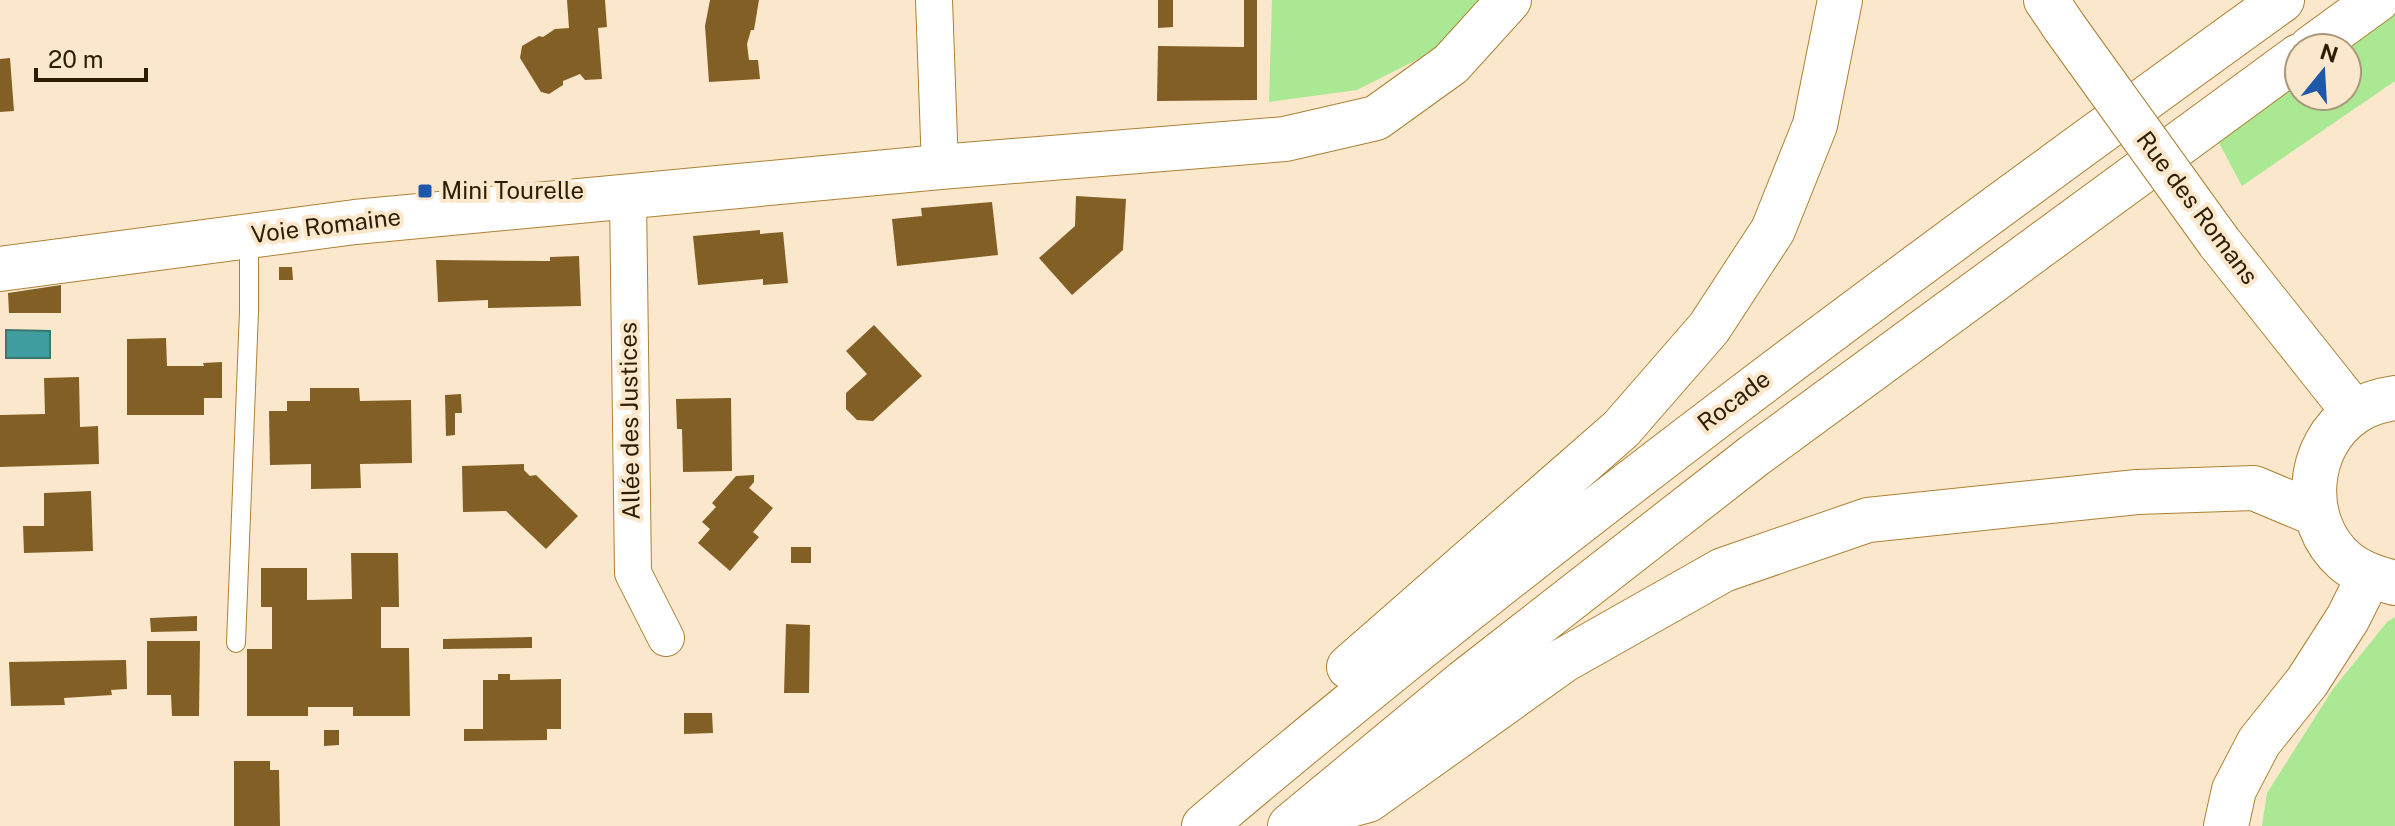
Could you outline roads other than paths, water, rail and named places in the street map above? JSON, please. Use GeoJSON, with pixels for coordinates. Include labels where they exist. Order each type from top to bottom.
{"type":"FeatureCollection","features":[{"type":"Feature","properties":{"kind":"main road","name":"Voie Romaine"},"geometry":{"type":"LineString","coordinates":[[0,269],[355,222],[940,167],[1285,139],[1376,118],[1451,64],[1509,0]]}},
{"type":"Feature","properties":{"kind":"main road"},"geometry":{"type":"LineString","coordinates":[[1239,796],[1279,729],[1621,429],[1709,328],[1773,230],[1810,138],[1840,0]]}},
{"type":"Feature","properties":{"kind":"main road","name":"Rocade"},"geometry":{"type":"LineString","coordinates":[[1204,826],[1443,627],[1697,429],[2282,0]]}},
{"type":"Feature","properties":{"kind":"main road"},"geometry":{"type":"LineString","coordinates":[[2333,32],[2377,0]]}},
{"type":"Feature","properties":{"kind":"main road","name":"Rue des Romans"},"geometry":{"type":"LineString","coordinates":[[2056,14],[2219,242],[2354,412]]}},
{"type":"Feature","properties":{"kind":"main road"},"geometry":{"type":"LineString","coordinates":[[1295,822],[1476,672],[1743,464],[2283,68]]}},
{"type":"Feature","properties":{"kind":"main road"},"geometry":{"type":"LineString","coordinates":[[2226,826],[2234,790],[2259,742],[2307,682],[2348,618],[2382,579],[2345,561],[2327,539],[2316,514],[2313,485],[2319,457],[2333,431],[2354,412],[2378,401],[2395,398]]}},
{"type":"Feature","properties":{"kind":"main road"},"geometry":{"type":"LineString","coordinates":[[1295,822],[1368,800],[1564,660],[1723,570],[1868,520],[2137,492],[2254,488],[2316,514]]}},
{"type":"Feature","properties":{"kind":"street"},"geometry":{"type":"LineString","coordinates":[[934,0],[940,167]]}},
{"type":"Feature","properties":{"kind":"street","name":"Allée des Justices"},"geometry":{"type":"LineString","coordinates":[[628,197],[633,573],[666,638]]}},
{"type":"Feature","properties":{"kind":"lane"},"geometry":{"type":"LineString","coordinates":[[236,643],[249,311],[249,235]]}},
{"type":"Feature","properties":{"kind":"water"},"geometry":{"type":"Polygon","coordinates":[[[6,330],[50,331],[50,358],[6,358],[6,330]]]}},
{"type":"Feature","properties":{"kind":"place","name":"Mini Tourelle"},"geometry":{"type":"Point","coordinates":[425,191]}}]}
